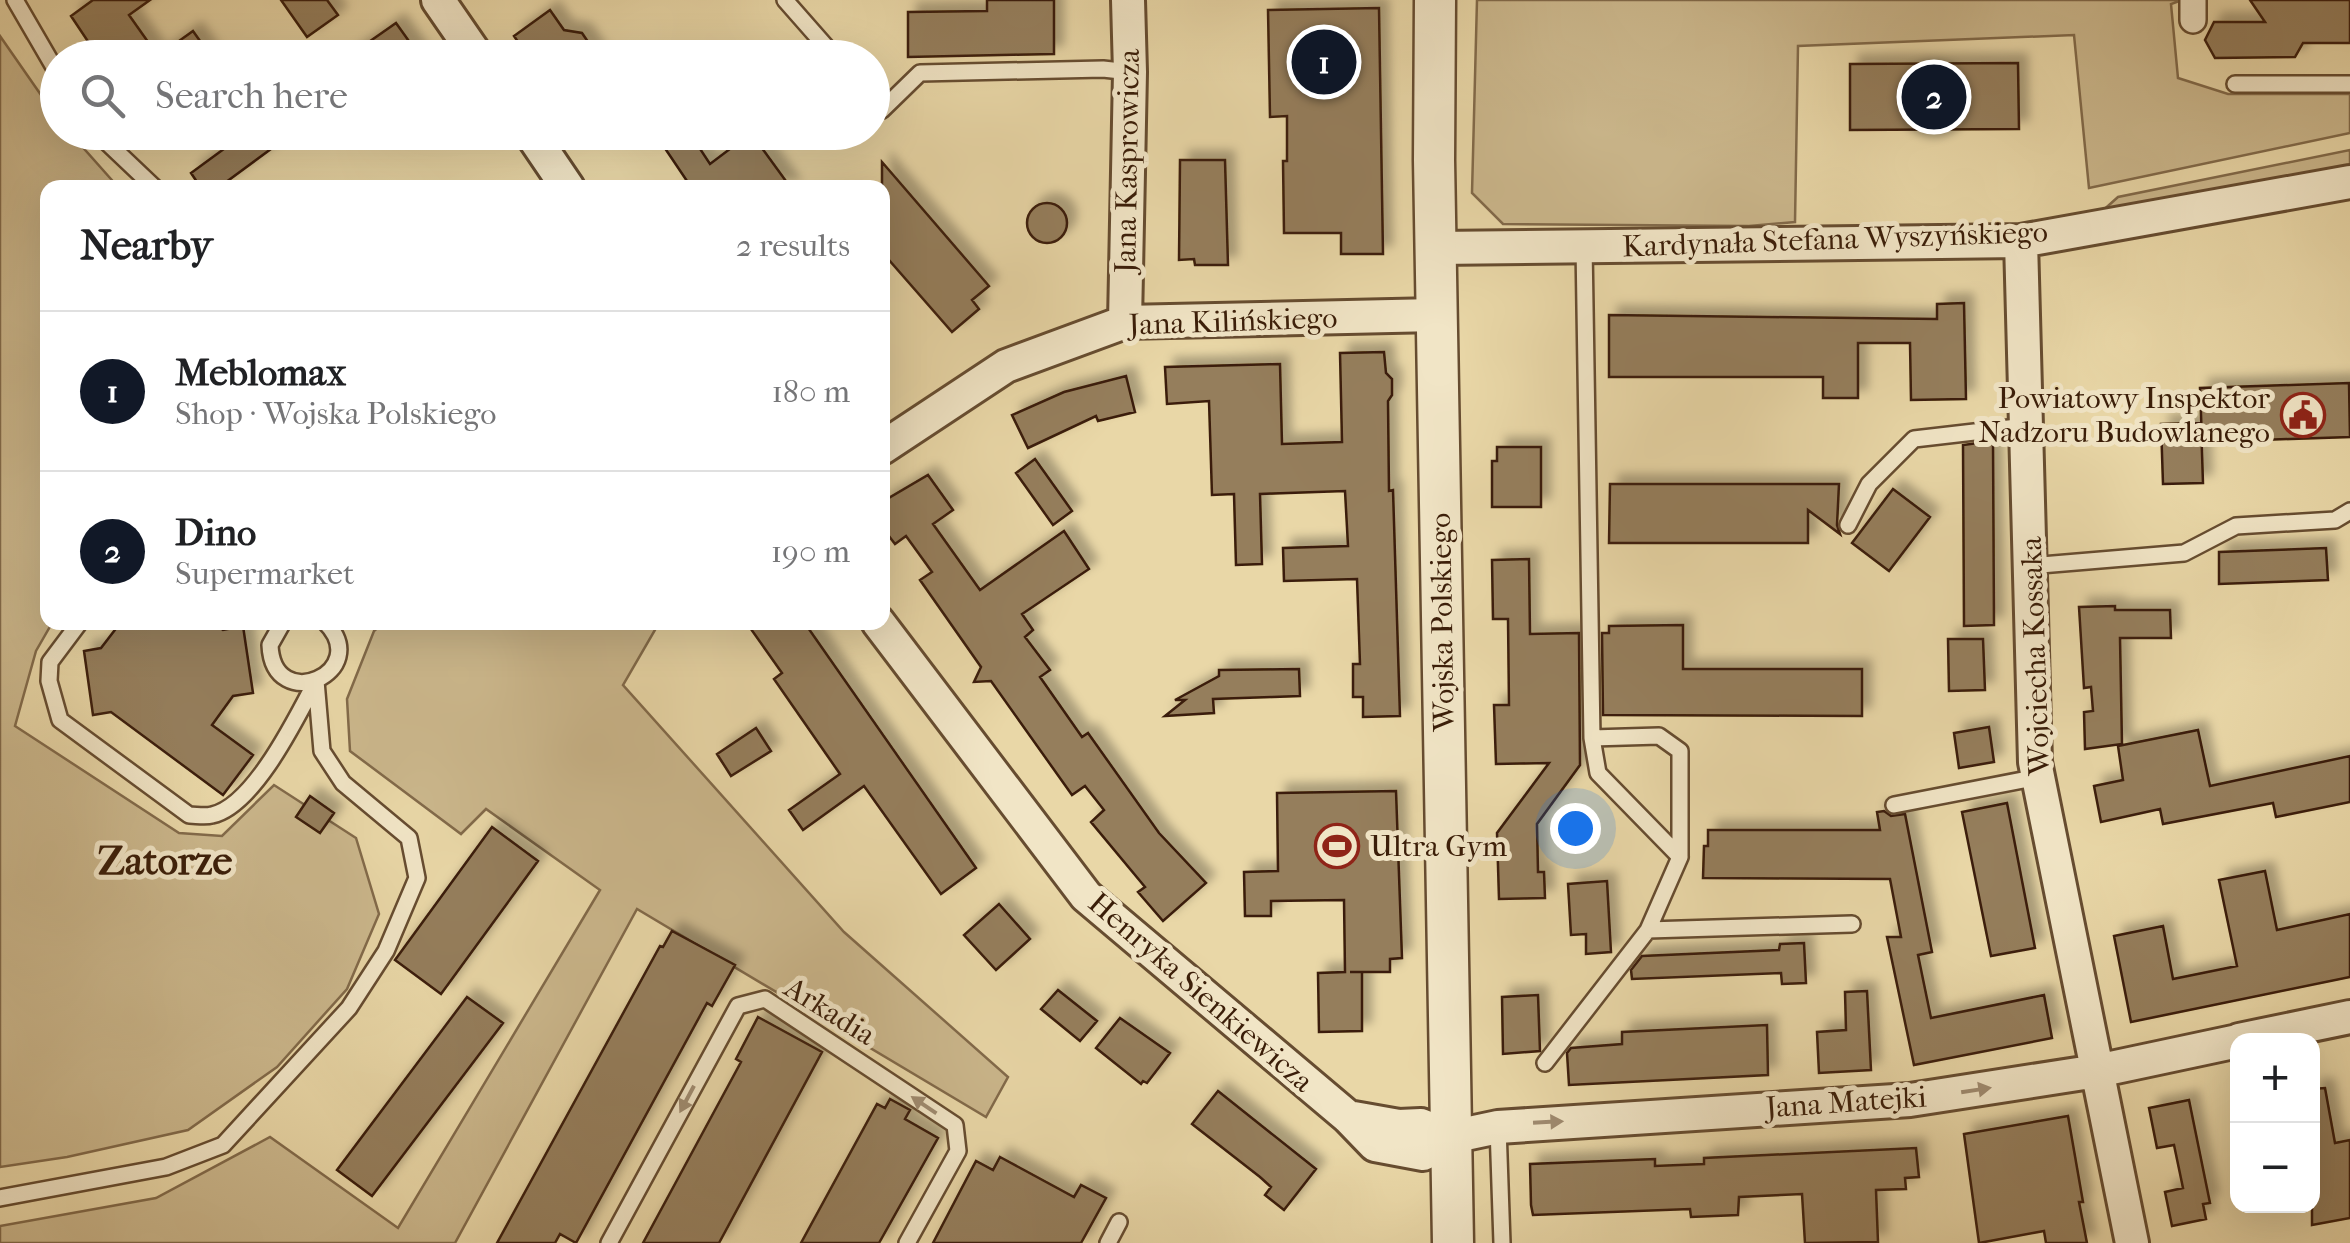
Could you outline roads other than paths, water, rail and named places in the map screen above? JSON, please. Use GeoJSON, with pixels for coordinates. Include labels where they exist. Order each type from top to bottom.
{"type":"FeatureCollection","features":[{"type":"Feature","properties":{"kind":"street"},"geometry":{"type":"LineString","coordinates":[[438,0],[466,40]]}},
{"type":"Feature","properties":{"kind":"street","name":"Jana Kasprowicza"},"geometry":{"type":"LineString","coordinates":[[1125,322],[1128,0]]}},
{"type":"Feature","properties":{"kind":"street","name":"Wojska Polskiego"},"geometry":{"type":"LineString","coordinates":[[1436,0],[1436,314],[1453,1243]]}},
{"type":"Feature","properties":{"kind":"street"},"geometry":{"type":"LineString","coordinates":[[542,150],[563,180]]}},
{"type":"Feature","properties":{"kind":"street","name":"Kardynała Stefana Wyszyńskiego"},"geometry":{"type":"LineString","coordinates":[[1436,248],[2021,241],[2350,182]]}},
{"type":"Feature","properties":{"kind":"street","name":"Wojciecha Kossaka"},"geometry":{"type":"LineString","coordinates":[[2021,241],[2038,777],[2132,1243]]}},
{"type":"Feature","properties":{"kind":"street","name":"Jana Kilińskiego"},"geometry":{"type":"LineString","coordinates":[[890,443],[1006,366],[1125,322],[1436,314]]}},
{"type":"Feature","properties":{"kind":"street","name":"Henryka Sienkiewicza"},"geometry":{"type":"LineString","coordinates":[[884,630],[1086,896],[1348,1118],[1399,1126],[1420,1125],[1452,1137]]}},
{"type":"Feature","properties":{"kind":"street","name":"Jana Matejki"},"geometry":{"type":"LineString","coordinates":[[2275,1033],[2350,1017]]}},
{"type":"Feature","properties":{"kind":"street","name":"Jana Matejki"},"geometry":{"type":"LineString","coordinates":[[1452,1137],[1498,1126],[1910,1100],[2096,1070],[2230,1043]]}},
{"type":"Feature","properties":{"kind":"lane"},"geometry":{"type":"LineString","coordinates":[[14,0],[40,44]]}},
{"type":"Feature","properties":{"kind":"lane"},"geometry":{"type":"LineString","coordinates":[[785,0],[820,40]]}},
{"type":"Feature","properties":{"kind":"lane"},"geometry":{"type":"LineString","coordinates":[[890,102],[920,73],[1102,69],[1130,72]]}},
{"type":"Feature","properties":{"kind":"lane"},"geometry":{"type":"LineString","coordinates":[[2235,84],[2350,84]]}},
{"type":"Feature","properties":{"kind":"lane"},"geometry":{"type":"LineString","coordinates":[[115,150],[146,180]]}},
{"type":"Feature","properties":{"kind":"lane"},"geometry":{"type":"LineString","coordinates":[[1584,246],[1592,738],[1598,773],[1680,857]]}},
{"type":"Feature","properties":{"kind":"lane"},"geometry":{"type":"LineString","coordinates":[[1848,526],[1869,484],[1914,439],[2026,426]]}},
{"type":"Feature","properties":{"kind":"lane"},"geometry":{"type":"LineString","coordinates":[[2030,566],[2184,553],[2236,526],[2336,520],[2350,510]]}},
{"type":"Feature","properties":{"kind":"lane"},"geometry":{"type":"LineString","coordinates":[[74,630],[50,662],[48,681],[60,720],[188,815],[210,816],[224,811],[248,788],[280,747],[316,681]]}},
{"type":"Feature","properties":{"kind":"lane"},"geometry":{"type":"LineString","coordinates":[[278,630],[270,645],[274,664],[287,679],[296,682],[326,676],[338,656],[336,630]]}},
{"type":"Feature","properties":{"kind":"lane"},"geometry":{"type":"LineString","coordinates":[[0,1198],[166,1167],[223,1145],[349,1008],[386,951],[416,878],[409,838],[343,783],[322,751],[316,681]]}},
{"type":"Feature","properties":{"kind":"lane"},"geometry":{"type":"LineString","coordinates":[[1545,1063],[1648,930],[1680,857],[1680,751],[1659,736],[1592,738]]}},
{"type":"Feature","properties":{"kind":"lane"},"geometry":{"type":"LineString","coordinates":[[1894,805],[2038,777]]}},
{"type":"Feature","properties":{"kind":"lane"},"geometry":{"type":"LineString","coordinates":[[1648,930],[1852,924]]}},
{"type":"Feature","properties":{"kind":"lane","name":"Arkadia"},"geometry":{"type":"LineString","coordinates":[[610,1243],[738,1006],[765,999],[955,1125],[958,1151],[907,1243]]}},
{"type":"Feature","properties":{"kind":"lane"},"geometry":{"type":"LineString","coordinates":[[1498,1126],[1502,1243]]}},
{"type":"Feature","properties":{"kind":"lane"},"geometry":{"type":"LineString","coordinates":[[1108,1243],[1120,1222]]}},
{"type":"Feature","properties":{"kind":"place","name":"Meblomax"},"geometry":{"type":"Point","coordinates":[1324,62]}},
{"type":"Feature","properties":{"kind":"place","name":"Dino"},"geometry":{"type":"Point","coordinates":[1934,97]}},
{"type":"Feature","properties":{"kind":"place","name":"Powiatowy Inspektor Nadzoru Budowlanego"},"geometry":{"type":"Point","coordinates":[2303,415]}},
{"type":"Feature","properties":{"kind":"place","name":"Ultra Gym"},"geometry":{"type":"Point","coordinates":[1337,846]}},
{"type":"Feature","properties":{"kind":"district","name":"Zatorze"},"geometry":{"type":"Point","coordinates":[165,860]}}]}
